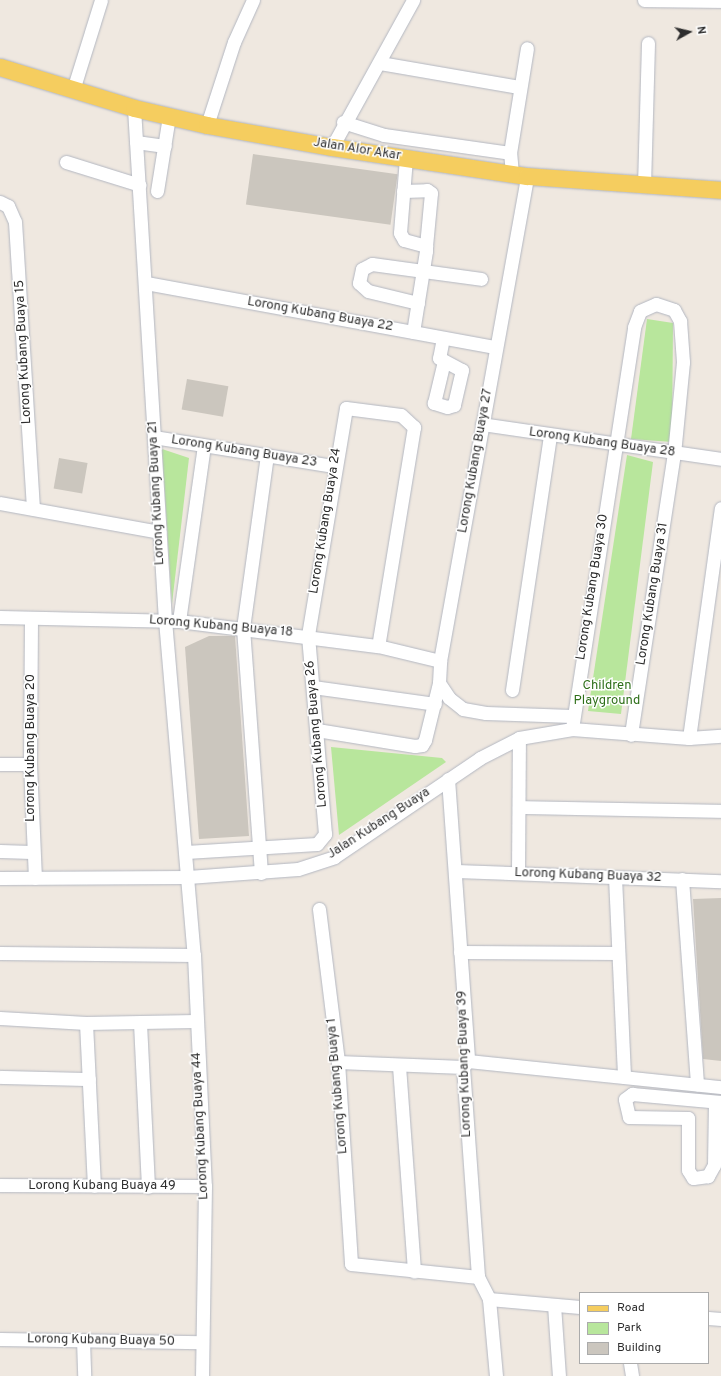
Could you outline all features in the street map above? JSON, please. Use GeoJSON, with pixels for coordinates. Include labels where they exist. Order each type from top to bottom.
{"type":"FeatureCollection","features":[{"type":"Feature","properties":{"kind":"main road","name":"Jalan Alor Akar"},"geometry":{"type":"LineString","coordinates":[[0,68],[134,108],[207,125],[332,147],[519,175],[644,186],[721,190]]}},
{"type":"Feature","properties":{"kind":"street"},"geometry":{"type":"LineString","coordinates":[[73,90],[102,0]]}},
{"type":"Feature","properties":{"kind":"street"},"geometry":{"type":"LineString","coordinates":[[207,125],[234,42],[253,0]]}},
{"type":"Feature","properties":{"kind":"street"},"geometry":{"type":"LineString","coordinates":[[332,147],[343,122],[380,63],[413,0]]}},
{"type":"Feature","properties":{"kind":"street"},"geometry":{"type":"LineString","coordinates":[[644,0],[721,1]]}},
{"type":"Feature","properties":{"kind":"street"},"geometry":{"type":"LineString","coordinates":[[644,186],[648,44]]}},
{"type":"Feature","properties":{"kind":"street","name":"Lorong Kubang Buaya 27"},"geometry":{"type":"LineString","coordinates":[[317,730],[422,745],[435,704],[440,683],[440,662],[495,347],[519,175],[510,154],[519,87],[527,48]]}},
{"type":"Feature","properties":{"kind":"street"},"geometry":{"type":"LineString","coordinates":[[380,63],[519,87]]}},
{"type":"Feature","properties":{"kind":"street","name":"Lorong Kubang Buaya 21"},"geometry":{"type":"LineString","coordinates":[[134,108],[146,283],[165,620],[188,877]]}},
{"type":"Feature","properties":{"kind":"street"},"geometry":{"type":"LineString","coordinates":[[157,191],[169,116]]}},
{"type":"Feature","properties":{"kind":"street"},"geometry":{"type":"LineString","coordinates":[[343,122],[384,135],[510,154]]}},
{"type":"Feature","properties":{"kind":"street"},"geometry":{"type":"LineString","coordinates":[[377,154],[384,135]]}},
{"type":"Feature","properties":{"kind":"street"},"geometry":{"type":"LineString","coordinates":[[136,142],[164,146]]}},
{"type":"Feature","properties":{"kind":"street"},"geometry":{"type":"LineString","coordinates":[[406,158],[400,234],[404,240],[426,246]]}},
{"type":"Feature","properties":{"kind":"street"},"geometry":{"type":"LineString","coordinates":[[66,162],[140,185]]}},
{"type":"Feature","properties":{"kind":"street"},"geometry":{"type":"LineString","coordinates":[[403,191],[426,190],[431,193],[423,271],[413,332]]}},
{"type":"Feature","properties":{"kind":"street","name":"Lorong Kubang Buaya 15"},"geometry":{"type":"LineString","coordinates":[[0,202],[8,206],[15,222],[33,508]]}},
{"type":"Feature","properties":{"kind":"street"},"geometry":{"type":"LineString","coordinates":[[418,303],[368,291],[359,283],[362,268],[366,265],[481,279]]}},
{"type":"Feature","properties":{"kind":"street","name":"Lorong Kubang Buaya 22"},"geometry":{"type":"LineString","coordinates":[[146,283],[495,347]]}},
{"type":"Feature","properties":{"kind":"street","name":"Lorong Kubang Buaya 30"},"geometry":{"type":"LineString","coordinates":[[572,730],[572,716],[617,444],[634,327],[640,311],[656,304],[666,305],[674,310],[683,332],[674,453]]}},
{"type":"Feature","properties":{"kind":"street"},"geometry":{"type":"LineString","coordinates":[[443,338],[439,356],[444,361]]}},
{"type":"Feature","properties":{"kind":"street","name":"Lorong Kubang Buaya 24"},"geometry":{"type":"LineString","coordinates":[[308,635],[334,466],[346,408],[401,415],[414,427],[378,646]]}},
{"type":"Feature","properties":{"kind":"street","name":"Lorong Kubang Buaya 28"},"geometry":{"type":"LineString","coordinates":[[482,424],[550,436],[721,459]]}},
{"type":"Feature","properties":{"kind":"street"},"geometry":{"type":"LineString","coordinates":[[512,690],[550,436]]}},
{"type":"Feature","properties":{"kind":"street","name":"Lorong Kubang Buaya 23"},"geometry":{"type":"LineString","coordinates":[[154,437],[334,466]]}},
{"type":"Feature","properties":{"kind":"street"},"geometry":{"type":"LineString","coordinates":[[178,621],[204,446]]}},
{"type":"Feature","properties":{"kind":"street","name":"Lorong Kubang Buaya 31"},"geometry":{"type":"LineString","coordinates":[[631,735],[674,453]]}},
{"type":"Feature","properties":{"kind":"street"},"geometry":{"type":"LineString","coordinates":[[261,873],[242,628],[267,455]]}},
{"type":"Feature","properties":{"kind":"street"},"geometry":{"type":"LineString","coordinates":[[0,503],[159,532]]}},
{"type":"Feature","properties":{"kind":"street"},"geometry":{"type":"LineString","coordinates":[[689,738],[721,508]]}},
{"type":"Feature","properties":{"kind":"street","name":"Lorong Kubang Buaya 18"},"geometry":{"type":"LineString","coordinates":[[0,617],[178,621],[308,635],[378,646],[440,662]]}},
{"type":"Feature","properties":{"kind":"street","name":"Lorong Kubang Buaya 20"},"geometry":{"type":"LineString","coordinates":[[31,618],[30,764],[32,852],[35,878]]}},
{"type":"Feature","properties":{"kind":"street","name":"Lorong Kubang Buaya 26"},"geometry":{"type":"LineString","coordinates":[[260,848],[317,844],[326,834],[308,635]]}},
{"type":"Feature","properties":{"kind":"street"},"geometry":{"type":"LineString","coordinates":[[440,683],[449,698],[463,709],[486,713],[572,716]]}},
{"type":"Feature","properties":{"kind":"street"},"geometry":{"type":"LineString","coordinates":[[313,687],[435,704]]}},
{"type":"Feature","properties":{"kind":"street","name":"Jalan Kubang Buaya"},"geometry":{"type":"LineString","coordinates":[[0,878],[188,877],[261,873],[298,869],[334,857],[448,779],[519,738],[572,730],[689,738],[721,736]]}},
{"type":"Feature","properties":{"kind":"street"},"geometry":{"type":"LineString","coordinates":[[518,873],[519,738]]}},
{"type":"Feature","properties":{"kind":"street"},"geometry":{"type":"LineString","coordinates":[[0,764],[30,764]]}},
{"type":"Feature","properties":{"kind":"street","name":"Lorong Kubang Buaya 39"},"geometry":{"type":"LineString","coordinates":[[448,779],[456,871],[465,1064],[478,1277],[489,1299]]}},
{"type":"Feature","properties":{"kind":"street"},"geometry":{"type":"LineString","coordinates":[[519,807],[721,811]]}},
{"type":"Feature","properties":{"kind":"street"},"geometry":{"type":"LineString","coordinates":[[186,852],[260,848]]}},
{"type":"Feature","properties":{"kind":"street"},"geometry":{"type":"LineString","coordinates":[[0,851],[32,852]]}},
{"type":"Feature","properties":{"kind":"street","name":"Lorong Kubang Buaya 32"},"geometry":{"type":"LineString","coordinates":[[456,871],[721,881]]}},
{"type":"Feature","properties":{"kind":"street","name":"Lorong Kubang Buaya 44"},"geometry":{"type":"LineString","coordinates":[[188,877],[194,954],[195,1021],[205,1186],[202,1376]]}},
{"type":"Feature","properties":{"kind":"street"},"geometry":{"type":"LineString","coordinates":[[614,877],[624,1077]]}},
{"type":"Feature","properties":{"kind":"street"},"geometry":{"type":"LineString","coordinates":[[682,879],[697,1084]]}},
{"type":"Feature","properties":{"kind":"street","name":"Lorong Kubang Buaya 1"},"geometry":{"type":"LineString","coordinates":[[319,909],[338,1062],[351,1264],[414,1271]]}},
{"type":"Feature","properties":{"kind":"street"},"geometry":{"type":"LineString","coordinates":[[460,952],[618,953]]}},
{"type":"Feature","properties":{"kind":"street"},"geometry":{"type":"LineString","coordinates":[[0,953],[194,954]]}},
{"type":"Feature","properties":{"kind":"street"},"geometry":{"type":"LineString","coordinates":[[0,1018],[86,1023],[195,1021]]}},
{"type":"Feature","properties":{"kind":"street"},"geometry":{"type":"LineString","coordinates":[[86,1023],[94,1186]]}},
{"type":"Feature","properties":{"kind":"street"},"geometry":{"type":"LineString","coordinates":[[140,1023],[148,1187]]}},
{"type":"Feature","properties":{"kind":"street"},"geometry":{"type":"LineString","coordinates":[[338,1062],[399,1066],[465,1064],[624,1077],[721,1087]]}},
{"type":"Feature","properties":{"kind":"street"},"geometry":{"type":"LineString","coordinates":[[399,1066],[414,1271],[478,1277]]}},
{"type":"Feature","properties":{"kind":"street"},"geometry":{"type":"LineString","coordinates":[[0,1077],[89,1079]]}},
{"type":"Feature","properties":{"kind":"street"},"geometry":{"type":"LineString","coordinates":[[688,1101],[690,1175],[693,1178],[708,1176],[714,1165],[718,1102],[688,1101],[632,1094],[625,1099],[629,1117],[688,1118]]}},
{"type":"Feature","properties":{"kind":"street","name":"Lorong Kubang Buaya 49"},"geometry":{"type":"LineString","coordinates":[[0,1184],[148,1187],[205,1186]]}},
{"type":"Feature","properties":{"kind":"street"},"geometry":{"type":"LineString","coordinates":[[496,1376],[489,1299],[579,1307]]}},
{"type":"Feature","properties":{"kind":"street"},"geometry":{"type":"LineString","coordinates":[[554,1305],[559,1376]]}},
{"type":"Feature","properties":{"kind":"street"},"geometry":{"type":"LineString","coordinates":[[709,1318],[721,1319]]}},
{"type":"Feature","properties":{"kind":"street","name":"Lorong Kubang Buaya 50"},"geometry":{"type":"LineString","coordinates":[[0,1339],[202,1342]]}},
{"type":"Feature","properties":{"kind":"street"},"geometry":{"type":"LineString","coordinates":[[83,1340],[84,1376]]}},
{"type":"Feature","properties":{"kind":"street"},"geometry":{"type":"LineString","coordinates":[[630,1364],[632,1376]]}},
{"type":"Feature","properties":{"kind":"green space"},"geometry":{"type":"Polygon","coordinates":[[[647,319],[673,323],[672,442],[631,439],[647,319]]]}},
{"type":"Feature","properties":{"kind":"green space"},"geometry":{"type":"Polygon","coordinates":[[[162,449],[189,458],[172,604],[162,449]]]}},
{"type":"Feature","properties":{"kind":"green space","name":"Children Playground"},"geometry":{"type":"Polygon","coordinates":[[[627,455],[653,462],[621,714],[588,711],[627,455]]]}},
{"type":"Feature","properties":{"kind":"green space"},"geometry":{"type":"Polygon","coordinates":[[[331,747],[442,758],[446,762],[339,835],[331,747]]]}},
{"type":"Feature","properties":{"kind":"building"},"geometry":{"type":"Polygon","coordinates":[[[253,154],[398,174],[390,225],[246,205],[253,154]]]}},
{"type":"Feature","properties":{"kind":"building"},"geometry":{"type":"Polygon","coordinates":[[[187,379],[228,386],[223,417],[182,410],[187,379]]]}},
{"type":"Feature","properties":{"kind":"building"},"geometry":{"type":"Polygon","coordinates":[[[59,458],[88,463],[82,494],[54,489],[59,458]]]}},
{"type":"Feature","properties":{"kind":"building"},"geometry":{"type":"Polygon","coordinates":[[[209,636],[235,636],[249,836],[199,839],[185,647],[209,636]]]}},
{"type":"Feature","properties":{"kind":"building"},"geometry":{"type":"Polygon","coordinates":[[[721,898],[721,1061],[703,1059],[693,899],[721,898]]]}}]}
